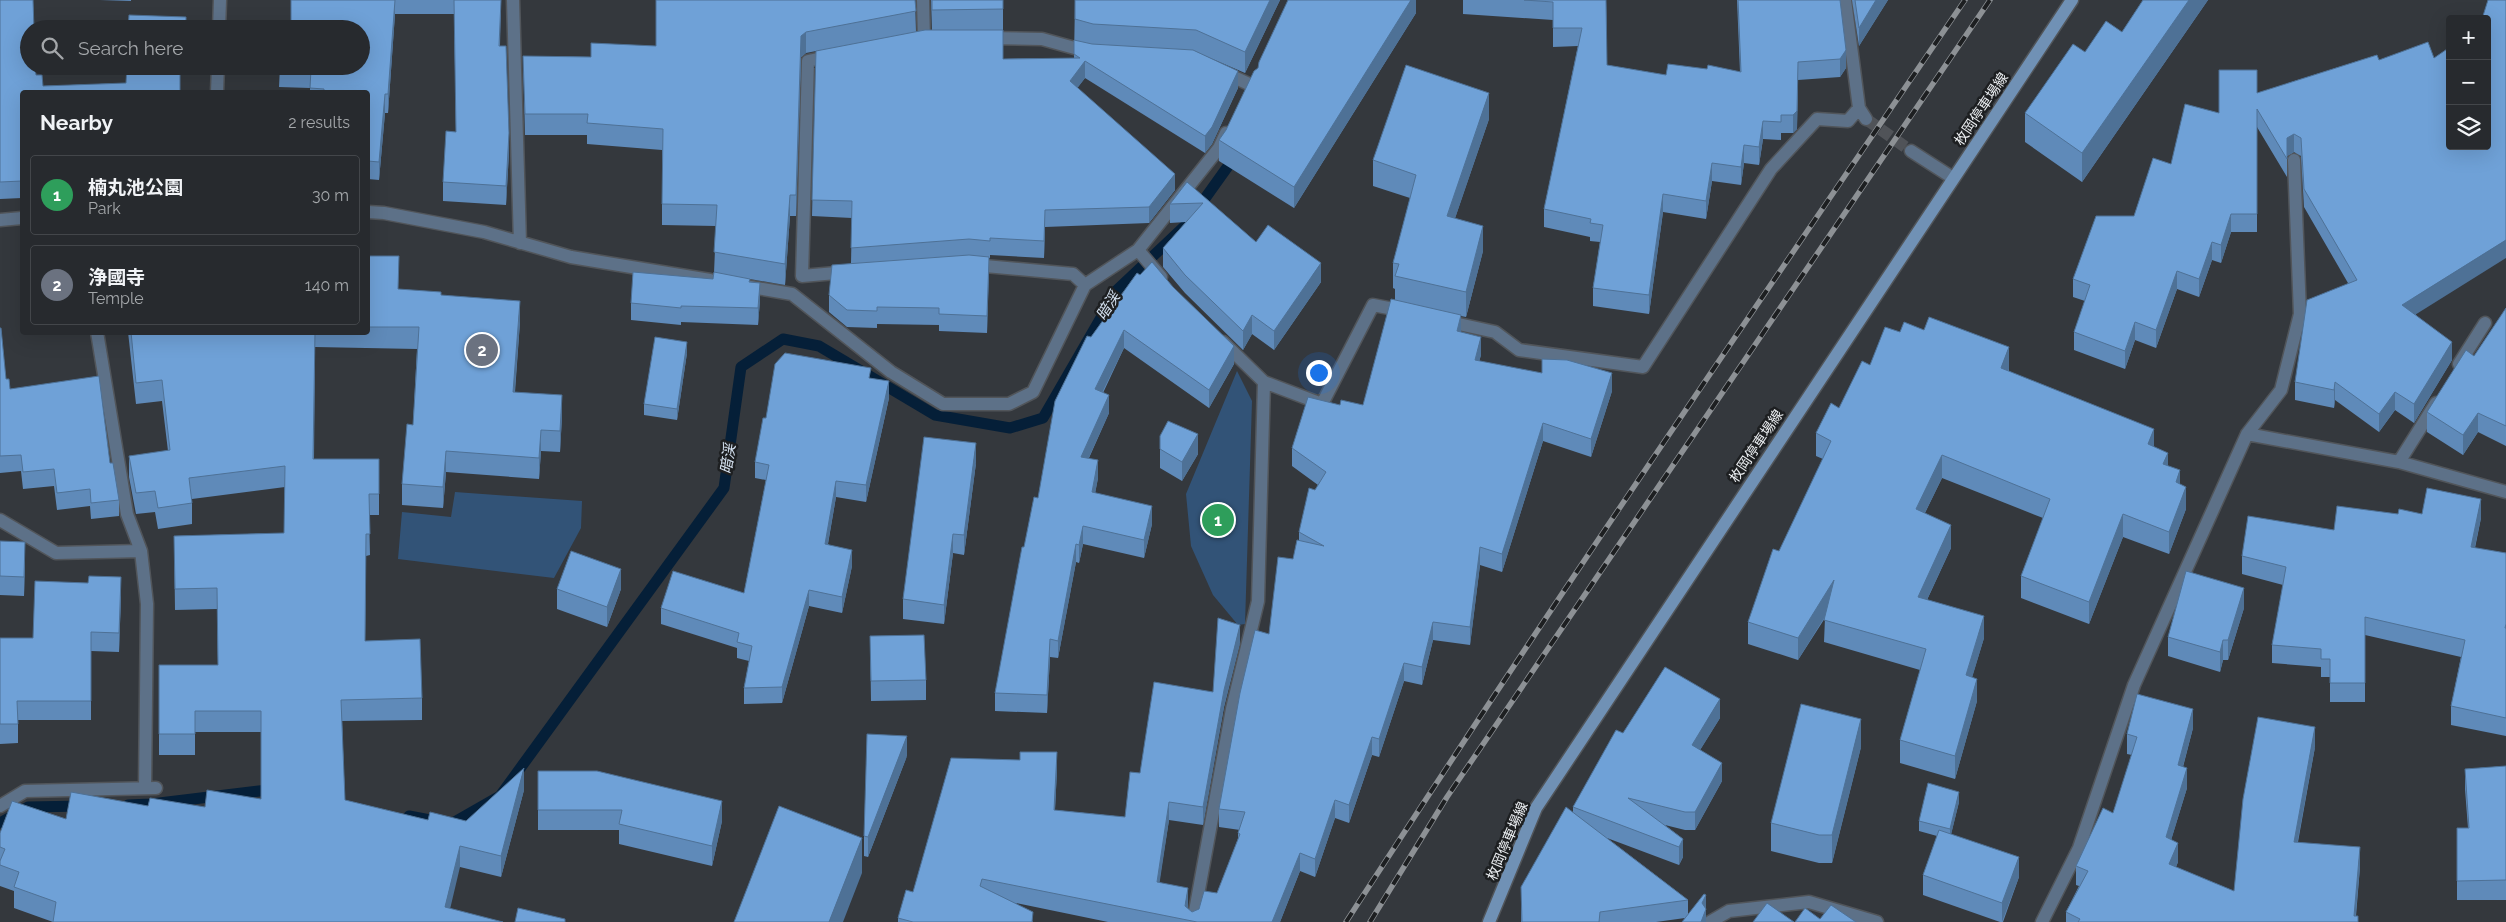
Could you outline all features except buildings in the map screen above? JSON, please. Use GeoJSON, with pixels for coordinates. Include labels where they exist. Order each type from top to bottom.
{"type":"FeatureCollection","features":[{"type":"Feature","properties":{"kind":"main road","name":"枚岡停車場線"},"geometry":{"type":"LineString","coordinates":[[1489,922],[1536,808],[2072,0]]}},
{"type":"Feature","properties":{"kind":"street"},"geometry":{"type":"LineString","coordinates":[[219,20],[220,0]]}},
{"type":"Feature","properties":{"kind":"street"},"geometry":{"type":"LineString","coordinates":[[513,0],[520,243]]}},
{"type":"Feature","properties":{"kind":"street"},"geometry":{"type":"LineString","coordinates":[[923,0],[919,40],[939,38]]}},
{"type":"Feature","properties":{"kind":"street"},"geometry":{"type":"LineString","coordinates":[[1214,333],[1264,382],[1322,404],[1373,304],[1495,332],[1518,350],[1644,367],[1771,169],[1817,119],[1848,120],[1862,114],[1845,0]]}},
{"type":"Feature","properties":{"kind":"street"},"geometry":{"type":"LineString","coordinates":[[974,38],[1042,40],[1101,54]]}},
{"type":"Feature","properties":{"kind":"street"},"geometry":{"type":"LineString","coordinates":[[792,294],[802,276],[808,61],[846,54]]}},
{"type":"Feature","properties":{"kind":"street"},"geometry":{"type":"LineString","coordinates":[[1211,67],[1253,80],[1243,100]]}},
{"type":"Feature","properties":{"kind":"street"},"geometry":{"type":"LineString","coordinates":[[217,90],[218,75]]}},
{"type":"Feature","properties":{"kind":"street"},"geometry":{"type":"LineString","coordinates":[[370,212],[384,212],[484,232],[571,257],[792,294],[891,372],[943,404],[1009,404],[1033,392],[1085,285],[1140,252],[1219,148],[1231,124]]}},
{"type":"Feature","properties":{"kind":"street"},"geometry":{"type":"LineString","coordinates":[[1911,151],[1953,178]]}},
{"type":"Feature","properties":{"kind":"street"},"geometry":{"type":"LineString","coordinates":[[2042,922],[2079,848],[2134,686],[2247,434],[2281,390],[2300,314],[2294,160]]}},
{"type":"Feature","properties":{"kind":"street"},"geometry":{"type":"LineString","coordinates":[[0,220],[20,218]]}},
{"type":"Feature","properties":{"kind":"street"},"geometry":{"type":"LineString","coordinates":[[1140,252],[1166,284]]}},
{"type":"Feature","properties":{"kind":"street"},"geometry":{"type":"LineString","coordinates":[[960,265],[1072,274],[1085,285]]}},
{"type":"Feature","properties":{"kind":"street"},"geometry":{"type":"LineString","coordinates":[[802,276],[861,272]]}},
{"type":"Feature","properties":{"kind":"street"},"geometry":{"type":"LineString","coordinates":[[2454,372],[2485,322]]}},
{"type":"Feature","properties":{"kind":"street"},"geometry":{"type":"LineString","coordinates":[[0,806],[25,791],[151,788],[147,604],[141,551],[127,514],[98,335]]}},
{"type":"Feature","properties":{"kind":"street"},"geometry":{"type":"LineString","coordinates":[[1193,922],[1232,709],[1258,600],[1264,382]]}},
{"type":"Feature","properties":{"kind":"street"},"geometry":{"type":"LineString","coordinates":[[2399,462],[2444,388]]}},
{"type":"Feature","properties":{"kind":"street"},"geometry":{"type":"LineString","coordinates":[[2247,434],[2399,462],[2506,492]]}},
{"type":"Feature","properties":{"kind":"street"},"geometry":{"type":"LineString","coordinates":[[0,520],[56,553],[141,551]]}},
{"type":"Feature","properties":{"kind":"street"},"geometry":{"type":"LineString","coordinates":[[1710,922],[1729,911],[1809,902],[1877,922]]}},
{"type":"Feature","properties":{"kind":"shaded area"},"geometry":{"type":"Polygon","coordinates":[[[1237,371],[1252,401],[1245,624],[1238,625],[1213,595],[1191,546],[1186,494],[1237,371]]]}},
{"type":"Feature","properties":{"kind":"shaded area"},"geometry":{"type":"Polygon","coordinates":[[[455,492],[582,501],[581,528],[554,578],[398,559],[402,512],[451,517],[455,492]]]}},
{"type":"Feature","properties":{"kind":"waterway","name":"暗渓"},"geometry":{"type":"LineString","coordinates":[[1196,211],[1236,155]]}},
{"type":"Feature","properties":{"kind":"waterway","name":"暗渓"},"geometry":{"type":"LineString","coordinates":[[409,816],[451,824],[500,796],[724,488],[741,367],[783,339],[819,346],[935,415],[1010,428],[1043,418],[1117,290],[1187,224]]}},
{"type":"Feature","properties":{"kind":"waterway","name":"暗渓"},"geometry":{"type":"LineString","coordinates":[[128,805],[276,789]]}},
{"type":"Feature","properties":{"kind":"waterway","name":"暗渓"},"geometry":{"type":"LineString","coordinates":[[0,823],[28,807],[84,806]]}},
{"type":"Feature","properties":{"kind":"tunnel"},"geometry":{"type":"LineString","coordinates":[[1866,119],[1911,151]]}},
{"type":"Feature","properties":{"kind":"railway"},"geometry":{"type":"LineString","coordinates":[[1346,922],[1575,574],[1965,0]]}},
{"type":"Feature","properties":{"kind":"railway"},"geometry":{"type":"LineString","coordinates":[[1370,922],[1447,797],[1990,0]]}},
{"type":"Feature","properties":{"kind":"place","name":"浄國寺"},"geometry":{"type":"Point","coordinates":[482,350]}},
{"type":"Feature","properties":{"kind":"place","name":"楠丸池公園"},"geometry":{"type":"Point","coordinates":[1218,520]}}]}
